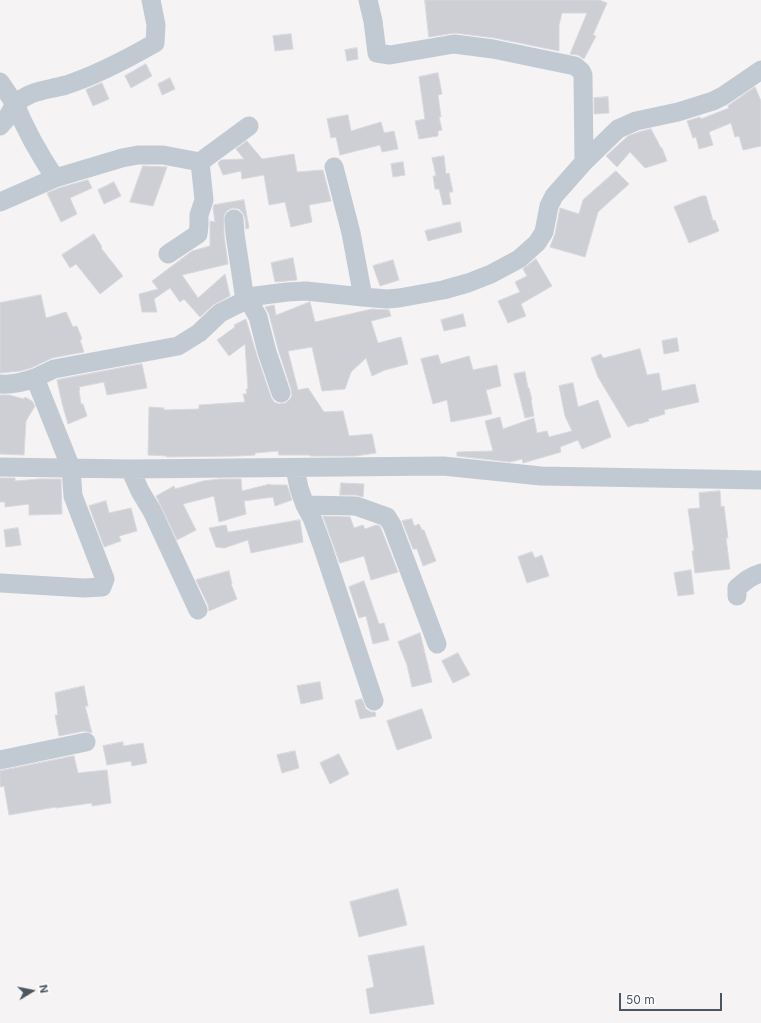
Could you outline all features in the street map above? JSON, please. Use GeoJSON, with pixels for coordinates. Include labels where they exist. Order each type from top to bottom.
{"type":"FeatureCollection","features":[{"type":"Feature","properties":{"kind":"street"},"geometry":{"type":"LineString","coordinates":[[0,126],[7,118],[15,104],[20,100],[37,91],[66,85],[103,70],[155,43],[156,25],[151,0]]}},
{"type":"Feature","properties":{"kind":"street"},"geometry":{"type":"LineString","coordinates":[[368,0],[373,21],[377,53],[390,54],[454,44],[493,49],[579,68],[583,75],[584,162]]}},
{"type":"Feature","properties":{"kind":"street"},"geometry":{"type":"LineString","coordinates":[[0,384],[8,385],[26,381],[54,369],[178,346],[199,333],[220,313],[256,296],[306,291],[364,297],[399,298],[468,284],[519,259],[537,243],[544,232],[549,206],[554,196],[584,162],[618,129],[627,124],[699,106],[713,101],[723,96],[761,70]]}},
{"type":"Feature","properties":{"kind":"street"},"geometry":{"type":"LineString","coordinates":[[0,82],[15,104],[25,129],[55,178]]}},
{"type":"Feature","properties":{"kind":"street"},"geometry":{"type":"LineString","coordinates":[[0,202],[55,178],[122,158],[138,155],[163,155],[200,162],[248,126]]}},
{"type":"Feature","properties":{"kind":"street"},"geometry":{"type":"LineString","coordinates":[[168,254],[198,234],[200,225],[199,215],[204,200],[200,162]]}},
{"type":"Feature","properties":{"kind":"street"},"geometry":{"type":"LineString","coordinates":[[334,168],[351,233],[364,297]]}},
{"type":"Feature","properties":{"kind":"street"},"geometry":{"type":"LineString","coordinates":[[234,219],[236,247],[247,300],[258,317],[267,352],[281,393]]}},
{"type":"Feature","properties":{"kind":"street"},"geometry":{"type":"LineString","coordinates":[[0,583],[84,588],[102,587],[105,578],[73,496],[72,468],[34,378]]}},
{"type":"Feature","properties":{"kind":"street"},"geometry":{"type":"LineString","coordinates":[[0,467],[130,469],[443,466],[541,476],[761,480]]}},
{"type":"Feature","properties":{"kind":"street"},"geometry":{"type":"LineString","coordinates":[[295,468],[299,488],[305,505],[312,518],[374,701]]}},
{"type":"Feature","properties":{"kind":"street"},"geometry":{"type":"LineString","coordinates":[[130,469],[140,491],[152,511],[198,610]]}},
{"type":"Feature","properties":{"kind":"street"},"geometry":{"type":"LineString","coordinates":[[305,505],[356,506],[387,516],[392,525],[437,644]]}},
{"type":"Feature","properties":{"kind":"street"},"geometry":{"type":"LineString","coordinates":[[737,596],[737,588],[742,583],[748,578],[761,573]]}},
{"type":"Feature","properties":{"kind":"street"},"geometry":{"type":"LineString","coordinates":[[0,760],[86,742]]}},
{"type":"Feature","properties":{"kind":"building"},"geometry":{"type":"Polygon","coordinates":[[[425,0],[599,0],[607,3],[593,35],[596,36],[584,59],[578,55],[570,54],[587,13],[562,13],[559,25],[559,51],[495,38],[455,33],[429,37],[425,0]]]}},
{"type":"Feature","properties":{"kind":"building"},"geometry":{"type":"Polygon","coordinates":[[[291,34],[293,49],[275,51],[273,36],[291,34]]]}},
{"type":"Feature","properties":{"kind":"building"},"geometry":{"type":"Polygon","coordinates":[[[357,48],[358,59],[347,61],[345,50],[357,48]]]}},
{"type":"Feature","properties":{"kind":"building"},"geometry":{"type":"Polygon","coordinates":[[[146,64],[152,76],[131,88],[125,76],[146,64]]]}},
{"type":"Feature","properties":{"kind":"building"},"geometry":{"type":"Polygon","coordinates":[[[438,73],[442,94],[438,95],[441,117],[439,117],[442,130],[438,131],[438,136],[419,139],[415,121],[425,119],[419,77],[438,73]]]}},
{"type":"Feature","properties":{"kind":"building"},"geometry":{"type":"Polygon","coordinates":[[[170,78],[175,89],[162,95],[158,84],[170,78]]]}},
{"type":"Feature","properties":{"kind":"building"},"geometry":{"type":"Polygon","coordinates":[[[102,83],[109,99],[93,106],[86,90],[102,83]]]}},
{"type":"Feature","properties":{"kind":"building"},"geometry":{"type":"Polygon","coordinates":[[[755,87],[761,101],[761,146],[743,150],[739,136],[735,137],[731,123],[709,132],[713,145],[699,149],[696,137],[693,138],[687,121],[700,117],[701,119],[729,108],[728,106],[755,87]]]}},
{"type":"Feature","properties":{"kind":"building"},"geometry":{"type":"Polygon","coordinates":[[[608,97],[609,113],[594,114],[594,98],[608,97]]]}},
{"type":"Feature","properties":{"kind":"building"},"geometry":{"type":"Polygon","coordinates":[[[348,115],[351,131],[381,122],[384,133],[394,131],[398,149],[382,152],[380,145],[340,155],[336,137],[331,138],[327,119],[348,115]]]}},
{"type":"Feature","properties":{"kind":"building"},"geometry":{"type":"Polygon","coordinates":[[[651,129],[662,148],[667,161],[645,168],[630,152],[617,167],[606,156],[628,136],[651,129]]]}},
{"type":"Feature","properties":{"kind":"building"},"geometry":{"type":"Polygon","coordinates":[[[247,141],[262,159],[294,154],[297,172],[323,170],[331,201],[309,205],[312,222],[291,227],[285,202],[269,205],[264,175],[242,179],[241,171],[223,175],[218,163],[221,160],[244,159],[236,149],[247,141]]]}},
{"type":"Feature","properties":{"kind":"building"},"geometry":{"type":"Polygon","coordinates":[[[444,156],[446,174],[449,173],[453,192],[449,192],[451,204],[443,205],[439,189],[435,189],[433,176],[436,176],[432,158],[444,156]]]}},
{"type":"Feature","properties":{"kind":"building"},"geometry":{"type":"Polygon","coordinates":[[[403,162],[405,175],[393,177],[391,164],[403,162]]]}},
{"type":"Feature","properties":{"kind":"building"},"geometry":{"type":"Polygon","coordinates":[[[143,166],[167,167],[153,206],[130,202],[143,166]]]}},
{"type":"Feature","properties":{"kind":"building"},"geometry":{"type":"Polygon","coordinates":[[[616,171],[629,184],[598,212],[585,257],[550,247],[555,234],[560,208],[579,214],[583,200],[616,171]]]}},
{"type":"Feature","properties":{"kind":"building"},"geometry":{"type":"Polygon","coordinates":[[[88,180],[92,188],[70,198],[77,214],[61,222],[47,193],[88,180]]]}},
{"type":"Feature","properties":{"kind":"building"},"geometry":{"type":"Polygon","coordinates":[[[114,182],[121,196],[104,204],[98,190],[114,182]]]}},
{"type":"Feature","properties":{"kind":"building"},"geometry":{"type":"Polygon","coordinates":[[[702,196],[706,196],[713,221],[715,220],[719,231],[689,243],[674,207],[702,196]]]}},
{"type":"Feature","properties":{"kind":"building"},"geometry":{"type":"Polygon","coordinates":[[[244,200],[249,228],[246,229],[245,218],[239,209],[233,208],[228,210],[224,215],[224,235],[228,264],[182,275],[198,298],[225,274],[230,296],[213,305],[200,317],[184,299],[180,302],[170,288],[154,299],[157,312],[142,312],[139,294],[158,289],[152,281],[192,251],[210,246],[210,221],[215,222],[214,205],[244,200]]]}},
{"type":"Feature","properties":{"kind":"building"},"geometry":{"type":"Polygon","coordinates":[[[460,222],[462,232],[428,241],[425,231],[460,222]]]}},
{"type":"Feature","properties":{"kind":"building"},"geometry":{"type":"Polygon","coordinates":[[[94,234],[102,247],[101,248],[123,276],[100,294],[76,264],[70,268],[62,255],[94,234]]]}},
{"type":"Feature","properties":{"kind":"building"},"geometry":{"type":"Polygon","coordinates":[[[293,258],[297,280],[275,282],[271,263],[293,258]]]}},
{"type":"Feature","properties":{"kind":"building"},"geometry":{"type":"Polygon","coordinates":[[[536,259],[552,286],[521,304],[526,316],[508,323],[498,301],[520,292],[515,282],[527,276],[523,269],[536,259]]]}},
{"type":"Feature","properties":{"kind":"building"},"geometry":{"type":"Polygon","coordinates":[[[393,260],[399,280],[380,286],[373,266],[393,260]]]}},
{"type":"Feature","properties":{"kind":"building"},"geometry":{"type":"Polygon","coordinates":[[[41,295],[46,318],[66,312],[73,327],[77,326],[82,339],[80,340],[84,352],[52,358],[31,368],[20,371],[0,373],[0,303],[41,295]]]}},
{"type":"Feature","properties":{"kind":"building"},"geometry":{"type":"Polygon","coordinates":[[[310,302],[315,322],[372,309],[389,310],[391,316],[371,321],[378,343],[401,337],[408,364],[385,370],[372,376],[366,358],[351,372],[345,389],[322,391],[312,347],[288,351],[298,390],[308,388],[324,412],[343,411],[349,436],[372,434],[376,453],[355,456],[310,456],[279,455],[278,451],[237,456],[167,457],[148,455],[149,407],[164,408],[164,410],[199,409],[199,405],[245,402],[243,394],[247,394],[246,389],[248,389],[245,344],[229,356],[217,340],[235,327],[234,325],[246,319],[271,397],[274,402],[279,404],[285,403],[289,400],[292,396],[291,389],[278,349],[269,314],[265,307],[274,305],[276,315],[310,302]]]}},
{"type":"Feature","properties":{"kind":"building"},"geometry":{"type":"Polygon","coordinates":[[[463,314],[466,326],[444,331],[441,320],[463,314]]]}},
{"type":"Feature","properties":{"kind":"building"},"geometry":{"type":"Polygon","coordinates":[[[677,338],[679,351],[664,354],[662,341],[677,338]]]}},
{"type":"Feature","properties":{"kind":"building"},"geometry":{"type":"Polygon","coordinates":[[[640,349],[647,375],[659,373],[662,391],[695,384],[699,402],[664,410],[665,414],[648,419],[649,421],[628,427],[598,377],[591,358],[601,354],[603,358],[640,349]]]}},
{"type":"Feature","properties":{"kind":"building"},"geometry":{"type":"Polygon","coordinates":[[[438,355],[441,364],[469,356],[473,370],[497,365],[501,386],[486,390],[492,414],[451,422],[447,400],[433,404],[421,359],[438,355]]]}},
{"type":"Feature","properties":{"kind":"building"},"geometry":{"type":"Polygon","coordinates":[[[142,364],[147,388],[107,395],[104,382],[79,387],[81,404],[83,404],[87,416],[68,424],[57,380],[142,364]]]}},
{"type":"Feature","properties":{"kind":"building"},"geometry":{"type":"Polygon","coordinates":[[[525,372],[532,400],[534,416],[525,418],[514,374],[525,372]]]}},
{"type":"Feature","properties":{"kind":"building"},"geometry":{"type":"Polygon","coordinates":[[[573,383],[578,407],[598,400],[611,437],[582,449],[578,440],[560,447],[561,452],[523,463],[522,459],[510,462],[457,456],[457,452],[493,451],[485,421],[500,417],[503,429],[534,418],[537,433],[547,431],[549,437],[572,431],[565,416],[559,386],[573,383]]]}},
{"type":"Feature","properties":{"kind":"building"},"geometry":{"type":"Polygon","coordinates":[[[0,395],[9,395],[24,399],[25,397],[32,401],[35,406],[26,421],[24,455],[0,454],[0,395]]]}},
{"type":"Feature","properties":{"kind":"building"},"geometry":{"type":"Polygon","coordinates":[[[0,478],[15,478],[15,481],[61,479],[62,514],[29,515],[29,504],[5,507],[5,502],[0,502],[0,478]]]}},
{"type":"Feature","properties":{"kind":"building"},"geometry":{"type":"Polygon","coordinates":[[[241,479],[242,491],[270,484],[287,485],[292,500],[275,506],[273,497],[244,501],[246,514],[219,522],[214,496],[183,504],[196,530],[177,540],[156,496],[174,486],[175,489],[203,481],[241,479]]]}},
{"type":"Feature","properties":{"kind":"building"},"geometry":{"type":"Polygon","coordinates":[[[341,483],[364,484],[363,497],[356,495],[340,495],[341,483]]]}},
{"type":"Feature","properties":{"kind":"building"},"geometry":{"type":"Polygon","coordinates":[[[720,491],[721,507],[724,506],[730,569],[695,573],[692,551],[694,551],[688,509],[700,508],[699,493],[720,491]]]}},
{"type":"Feature","properties":{"kind":"building"},"geometry":{"type":"Polygon","coordinates":[[[106,501],[109,513],[131,508],[137,531],[119,536],[121,541],[104,547],[89,506],[106,501]]]}},
{"type":"Feature","properties":{"kind":"building"},"geometry":{"type":"Polygon","coordinates":[[[323,516],[350,517],[354,528],[363,525],[365,529],[376,525],[380,526],[398,572],[371,580],[364,556],[340,563],[323,516]]]}},
{"type":"Feature","properties":{"kind":"building"},"geometry":{"type":"Polygon","coordinates":[[[412,519],[414,526],[419,524],[422,530],[424,530],[436,561],[423,566],[417,549],[413,549],[402,521],[412,519]]]}},
{"type":"Feature","properties":{"kind":"building"},"geometry":{"type":"Polygon","coordinates":[[[300,520],[303,542],[251,553],[248,540],[224,548],[216,547],[209,528],[226,525],[228,532],[300,520]]]}},
{"type":"Feature","properties":{"kind":"building"},"geometry":{"type":"Polygon","coordinates":[[[18,528],[21,545],[6,547],[4,530],[18,528]]]}},
{"type":"Feature","properties":{"kind":"building"},"geometry":{"type":"Polygon","coordinates":[[[532,552],[535,558],[542,555],[549,576],[527,583],[518,557],[532,552]]]}},
{"type":"Feature","properties":{"kind":"building"},"geometry":{"type":"Polygon","coordinates":[[[691,570],[694,594],[678,596],[674,573],[691,570]]]}},
{"type":"Feature","properties":{"kind":"building"},"geometry":{"type":"Polygon","coordinates":[[[229,571],[231,584],[237,599],[209,611],[208,605],[196,580],[229,571]]]}},
{"type":"Feature","properties":{"kind":"building"},"geometry":{"type":"Polygon","coordinates":[[[364,581],[379,624],[384,623],[389,640],[373,644],[366,616],[359,618],[349,587],[364,581]]]}},
{"type":"Feature","properties":{"kind":"building"},"geometry":{"type":"Polygon","coordinates":[[[420,633],[432,682],[412,687],[407,665],[398,642],[420,633]]]}},
{"type":"Feature","properties":{"kind":"building"},"geometry":{"type":"Polygon","coordinates":[[[458,653],[470,675],[453,683],[442,661],[458,653]]]}},
{"type":"Feature","properties":{"kind":"building"},"geometry":{"type":"Polygon","coordinates":[[[320,682],[323,699],[301,704],[297,686],[320,682]]]}},
{"type":"Feature","properties":{"kind":"building"},"geometry":{"type":"Polygon","coordinates":[[[84,686],[88,706],[85,706],[92,733],[84,731],[59,736],[55,715],[58,715],[55,693],[84,686]]]}},
{"type":"Feature","properties":{"kind":"building"},"geometry":{"type":"Polygon","coordinates":[[[362,699],[366,709],[371,712],[375,712],[376,716],[360,719],[355,701],[362,699]]]}},
{"type":"Feature","properties":{"kind":"building"},"geometry":{"type":"Polygon","coordinates":[[[422,709],[432,738],[397,750],[387,721],[422,709]]]}},
{"type":"Feature","properties":{"kind":"building"},"geometry":{"type":"Polygon","coordinates":[[[123,742],[123,746],[143,743],[147,763],[132,766],[131,761],[107,765],[103,746],[123,742]]]}},
{"type":"Feature","properties":{"kind":"building"},"geometry":{"type":"Polygon","coordinates":[[[295,751],[299,768],[282,773],[277,755],[295,751]]]}},
{"type":"Feature","properties":{"kind":"building"},"geometry":{"type":"Polygon","coordinates":[[[339,754],[349,774],[330,784],[320,763],[339,754]]]}},
{"type":"Feature","properties":{"kind":"building"},"geometry":{"type":"Polygon","coordinates":[[[74,756],[78,773],[107,770],[111,803],[92,806],[92,803],[56,807],[9,815],[4,786],[0,787],[0,771],[74,756]]]}},
{"type":"Feature","properties":{"kind":"building"},"geometry":{"type":"Polygon","coordinates":[[[398,889],[407,925],[359,937],[350,902],[398,889]]]}},
{"type":"Feature","properties":{"kind":"building"},"geometry":{"type":"Polygon","coordinates":[[[424,946],[434,1004],[370,1014],[366,989],[374,987],[368,956],[424,946]]]}}]}
